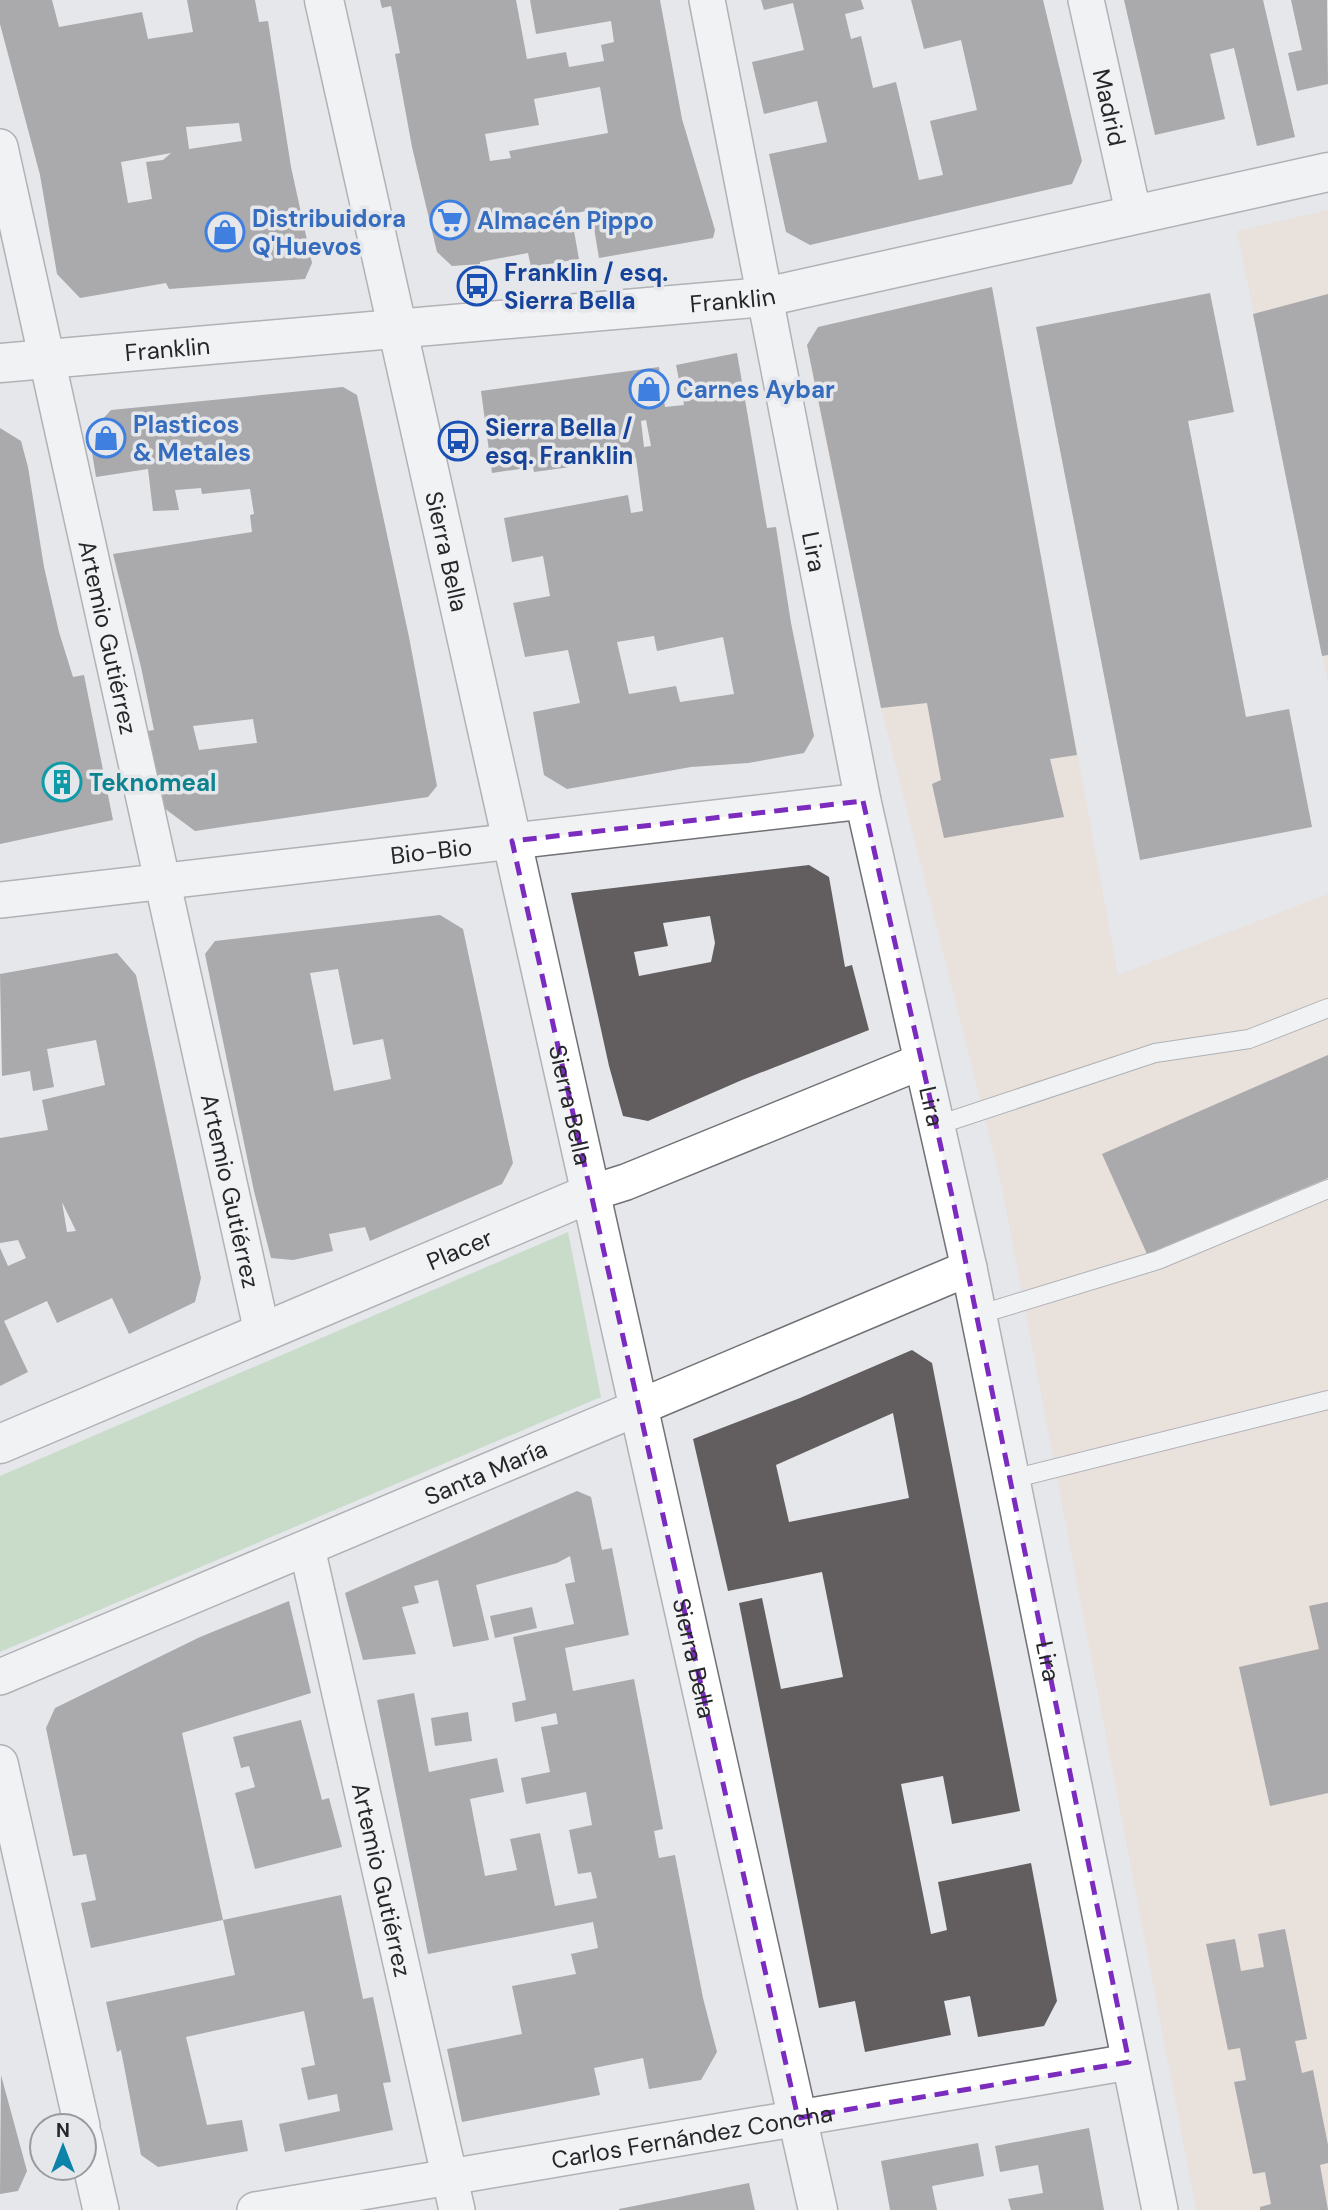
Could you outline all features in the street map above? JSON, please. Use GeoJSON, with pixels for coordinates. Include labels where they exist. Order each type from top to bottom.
{"type":"FeatureCollection","features":[{"type":"Feature","properties":{"kind":"main road","name":"Sierra Bella"},"geometry":{"type":"LineString","coordinates":[[324,0],[818,2210]]}},
{"type":"Feature","properties":{"kind":"main road","name":"Franklin"},"geometry":{"type":"LineString","coordinates":[[0,363],[765,297],[1328,172]]}},
{"type":"Feature","properties":{"kind":"main road","name":"Placer"},"geometry":{"type":"LineString","coordinates":[[0,1444],[590,1193]]}},
{"type":"Feature","properties":{"kind":"street","name":"Lira"},"geometry":{"type":"LineString","coordinates":[[707,0],[863,800],[920,1062],[969,1268],[1160,2210]]}},
{"type":"Feature","properties":{"kind":"street","name":"Madrid"},"geometry":{"type":"LineString","coordinates":[[1086,0],[1133,216]]}},
{"type":"Feature","properties":{"kind":"street","name":"Artemio Gutiérrez"},"geometry":{"type":"LineString","coordinates":[[0,147],[262,1332]]}},
{"type":"Feature","properties":{"kind":"street","name":"Bio-Bio"},"geometry":{"type":"LineString","coordinates":[[0,900],[863,800]]}},
{"type":"Feature","properties":{"kind":"street","name":"Placer"},"geometry":{"type":"LineString","coordinates":[[590,1193],[626,1182],[920,1062]]}},
{"type":"Feature","properties":{"kind":"street","name":"Santa María"},"geometry":{"type":"LineString","coordinates":[[0,1678],[969,1268]]}},
{"type":"Feature","properties":{"kind":"street","name":"Artemio Gutiérrez"},"geometry":{"type":"LineString","coordinates":[[307,1548],[453,2194]]}},
{"type":"Feature","properties":{"kind":"street"},"geometry":{"type":"LineString","coordinates":[[0,1763],[79,2112]]}},
{"type":"Feature","properties":{"kind":"street","name":"Carlos Fernández Concha"},"geometry":{"type":"LineString","coordinates":[[255,2210],[453,2194],[798,2119],[1129,2062]]}},
{"type":"Feature","properties":{"kind":"street"},"geometry":{"type":"LineString","coordinates":[[95,2182],[101,2210]]}},
{"type":"Feature","properties":{"kind":"lane"},"geometry":{"type":"LineString","coordinates":[[936,1126],[1155,1053],[1250,1040],[1328,1008]]}},
{"type":"Feature","properties":{"kind":"lane"},"geometry":{"type":"LineString","coordinates":[[978,1315],[1158,1259],[1328,1189]]}},
{"type":"Feature","properties":{"kind":"lane"},"geometry":{"type":"LineString","coordinates":[[1012,1479],[1328,1400]]}},
{"type":"Feature","properties":{"kind":"highlighted area"},"geometry":{"type":"Polygon","coordinates":[[[863,801],[954,1205],[1129,2062],[798,2118],[512,841],[863,801]]]}},
{"type":"Feature","properties":{"kind":"shaded area"},"geometry":{"type":"Polygon","coordinates":[[[1328,210],[1328,683],[1237,231],[1328,210]]]}},
{"type":"Feature","properties":{"kind":"shaded area"},"geometry":{"type":"Polygon","coordinates":[[[992,287],[1118,975],[1328,894],[1328,2210],[1196,2210],[1000,1178],[881,708],[807,345],[818,327],[992,287]]]}},
{"type":"Feature","properties":{"kind":"green space"},"geometry":{"type":"Polygon","coordinates":[[[568,1232],[601,1397],[0,1652],[0,1476],[568,1232]]]}},
{"type":"Feature","properties":{"kind":"building"},"geometry":{"type":"Polygon","coordinates":[[[0,0],[52,0],[59,27],[142,12],[148,39],[193,32],[187,0],[255,0],[259,22],[268,21],[291,167],[312,263],[305,279],[169,289],[166,283],[80,298],[57,274],[40,175],[0,24],[0,0]],[[239,123],[186,127],[189,149],[242,141],[239,123]],[[171,153],[121,162],[128,203],[152,199],[146,162],[163,160],[171,153]]]}},
{"type":"Feature","properties":{"kind":"building"},"geometry":{"type":"Polygon","coordinates":[[[380,0],[516,0],[527,59],[566,52],[569,67],[604,61],[601,45],[614,42],[611,21],[536,34],[530,0],[660,0],[682,119],[715,230],[713,238],[599,258],[591,210],[571,214],[579,259],[531,267],[528,253],[480,264],[452,266],[437,252],[412,147],[395,54],[400,53],[391,6],[382,8],[380,0]],[[600,87],[534,99],[539,125],[485,134],[490,161],[511,158],[509,151],[608,133],[600,87]]]}},
{"type":"Feature","properties":{"kind":"building"},"geometry":{"type":"Polygon","coordinates":[[[761,0],[861,0],[864,9],[845,14],[851,39],[861,36],[873,88],[896,82],[919,180],[943,175],[930,121],[977,110],[961,40],[924,49],[911,0],[1043,0],[1082,161],[1072,184],[810,245],[786,232],[769,154],[827,142],[817,101],[764,114],[752,62],[804,50],[793,3],[764,10],[761,0]]]}},
{"type":"Feature","properties":{"kind":"building"},"geometry":{"type":"Polygon","coordinates":[[[1124,0],[1263,0],[1295,137],[1257,146],[1234,48],[1210,54],[1225,119],[1155,135],[1124,0]]]}},
{"type":"Feature","properties":{"kind":"building"},"geometry":{"type":"Polygon","coordinates":[[[1291,0],[1327,0],[1328,84],[1297,91],[1288,53],[1302,50],[1291,0]]]}},
{"type":"Feature","properties":{"kind":"building"},"geometry":{"type":"Polygon","coordinates":[[[992,287],[1077,755],[1050,759],[1064,817],[944,838],[932,784],[941,780],[927,703],[881,708],[807,345],[818,327],[992,287]]]}},
{"type":"Feature","properties":{"kind":"building"},"geometry":{"type":"Polygon","coordinates":[[[1210,293],[1234,412],[1188,421],[1246,717],[1289,709],[1312,827],[1140,860],[1036,327],[1210,293]]]}},
{"type":"Feature","properties":{"kind":"building"},"geometry":{"type":"Polygon","coordinates":[[[1328,294],[1328,655],[1322,656],[1253,314],[1328,294]]]}},
{"type":"Feature","properties":{"kind":"building"},"geometry":{"type":"Polygon","coordinates":[[[737,353],[767,528],[776,527],[791,623],[814,736],[804,753],[748,763],[691,767],[567,789],[544,775],[533,712],[580,703],[568,650],[525,657],[513,603],[550,596],[543,556],[512,562],[504,518],[628,495],[631,513],[643,511],[636,458],[534,472],[533,467],[492,473],[481,391],[659,367],[665,407],[684,405],[676,365],[737,353]],[[646,420],[641,421],[644,447],[651,446],[646,420]],[[654,636],[617,642],[629,694],[676,686],[680,702],[734,694],[723,637],[657,651],[654,636]]]}},
{"type":"Feature","properties":{"kind":"building"},"geometry":{"type":"Polygon","coordinates":[[[343,387],[357,395],[409,637],[437,786],[428,797],[195,831],[164,808],[148,731],[154,730],[113,554],[252,532],[250,515],[254,514],[250,489],[202,494],[201,488],[175,490],[179,510],[153,511],[148,469],[96,477],[89,434],[111,410],[343,387]],[[253,719],[193,726],[199,750],[257,743],[253,719]]]}},
{"type":"Feature","properties":{"kind":"building"},"geometry":{"type":"Polygon","coordinates":[[[0,428],[21,441],[59,632],[73,677],[84,675],[113,820],[0,844],[0,428]]]}},
{"type":"Feature","properties":{"kind":"building"},"geometry":{"type":"Polygon","coordinates":[[[809,865],[829,877],[845,967],[852,965],[869,1030],[742,1080],[648,1121],[623,1116],[609,1066],[571,893],[809,865]],[[710,916],[663,923],[668,946],[634,952],[639,976],[711,962],[715,943],[710,916]]]}},
{"type":"Feature","properties":{"kind":"building"},"geometry":{"type":"Polygon","coordinates":[[[440,915],[463,929],[513,1163],[502,1184],[370,1241],[365,1227],[329,1234],[333,1251],[293,1260],[271,1258],[254,1191],[205,954],[215,941],[440,915]],[[338,969],[310,973],[334,1091],[391,1079],[383,1039],[353,1045],[338,969]]]}},
{"type":"Feature","properties":{"kind":"building"},"geometry":{"type":"Polygon","coordinates":[[[117,953],[136,975],[201,1278],[195,1302],[129,1334],[112,1298],[57,1323],[47,1301],[4,1321],[28,1372],[0,1386],[0,1248],[8,1266],[26,1258],[18,1240],[0,1243],[0,1138],[48,1130],[42,1100],[105,1085],[96,1040],[47,1049],[54,1087],[33,1091],[30,1071],[2,1076],[0,974],[117,953]],[[62,1202],[67,1232],[76,1231],[62,1202]]]}},
{"type":"Feature","properties":{"kind":"building"},"geometry":{"type":"Polygon","coordinates":[[[1328,1055],[1328,1178],[1147,1254],[1102,1154],[1328,1055]]]}},
{"type":"Feature","properties":{"kind":"building"},"geometry":{"type":"Polygon","coordinates":[[[912,1350],[932,1363],[1020,1811],[952,1824],[943,1776],[901,1784],[931,1934],[947,1930],[938,1882],[1031,1863],[1057,2001],[1044,2026],[978,2037],[970,1996],[944,2001],[951,2035],[865,2052],[855,2001],[819,2008],[739,1603],[762,1598],[781,1689],[843,1677],[822,1572],[728,1591],[693,1439],[800,1398],[912,1350]],[[893,1413],[776,1465],[789,1522],[909,1498],[893,1413]]]}},
{"type":"Feature","properties":{"kind":"building"},"geometry":{"type":"Polygon","coordinates":[[[577,1491],[591,1497],[602,1550],[612,1548],[629,1635],[565,1648],[573,1691],[634,1679],[663,1829],[654,1831],[659,1858],[675,1855],[703,1998],[717,2052],[701,2080],[649,2089],[643,2058],[594,2068],[600,2095],[462,2122],[447,2049],[522,2034],[512,1986],[576,1974],[571,1954],[598,1948],[593,1922],[428,1954],[377,1700],[414,1693],[429,1772],[497,1758],[504,1792],[470,1799],[485,1876],[517,1870],[510,1839],[540,1833],[555,1906],[597,1898],[591,1872],[578,1874],[569,1830],[592,1825],[586,1792],[526,1804],[521,1778],[550,1772],[541,1727],[558,1724],[556,1713],[515,1722],[512,1703],[526,1700],[513,1637],[574,1624],[565,1584],[575,1582],[570,1556],[557,1563],[476,1585],[489,1640],[453,1647],[438,1580],[414,1586],[419,1603],[402,1607],[416,1654],[363,1660],[345,1593],[577,1491]]]}},
{"type":"Feature","properties":{"kind":"building"},"geometry":{"type":"Polygon","coordinates":[[[289,1601],[311,1693],[182,1733],[223,1920],[91,1948],[81,1903],[96,1900],[86,1854],[73,1856],[46,1728],[55,1708],[200,1637],[289,1601]]]}},
{"type":"Feature","properties":{"kind":"building"},"geometry":{"type":"Polygon","coordinates":[[[1328,1602],[1328,1793],[1270,1806],[1239,1667],[1319,1649],[1309,1606],[1328,1602]]]}},
{"type":"Feature","properties":{"kind":"building"},"geometry":{"type":"Polygon","coordinates":[[[532,1607],[537,1628],[495,1638],[490,1616],[532,1607]]]}},
{"type":"Feature","properties":{"kind":"building"},"geometry":{"type":"Polygon","coordinates":[[[468,1712],[472,1741],[435,1746],[431,1718],[468,1712]]]}},
{"type":"Feature","properties":{"kind":"building"},"geometry":{"type":"Polygon","coordinates":[[[301,1720],[322,1800],[329,1798],[342,1847],[255,1869],[235,1793],[255,1787],[249,1766],[241,1768],[233,1737],[301,1720]]]}},
{"type":"Feature","properties":{"kind":"building"},"geometry":{"type":"Polygon","coordinates":[[[341,1895],[363,1999],[373,1997],[391,2082],[383,2083],[393,2130],[285,2152],[279,2124],[340,2111],[337,2094],[308,2100],[301,2068],[315,2065],[304,2011],[186,2037],[207,2125],[242,2120],[248,2151],[158,2167],[141,2155],[121,2050],[117,2052],[106,2002],[235,1975],[223,1920],[341,1895]]]}},
{"type":"Feature","properties":{"kind":"building"},"geometry":{"type":"Polygon","coordinates":[[[1285,1929],[1307,2039],[1295,2041],[1302,2073],[1313,2070],[1328,2145],[1328,2163],[1320,2165],[1328,2210],[1260,2210],[1260,2207],[1271,2204],[1265,2172],[1253,2174],[1234,2082],[1246,2080],[1240,2048],[1228,2050],[1206,1944],[1235,1939],[1241,1971],[1264,1967],[1258,1934],[1285,1929]]]}},
{"type":"Feature","properties":{"kind":"building"},"geometry":{"type":"Polygon","coordinates":[[[1,2075],[27,2171],[18,2191],[0,2194],[1,2075]]]}},
{"type":"Feature","properties":{"kind":"building"},"geometry":{"type":"Polygon","coordinates":[[[1089,2128],[1104,2210],[1011,2210],[1008,2199],[1043,2193],[1038,2165],[1000,2172],[995,2146],[1089,2128]]]}},
{"type":"Feature","properties":{"kind":"building"},"geometry":{"type":"Polygon","coordinates":[[[978,2143],[984,2176],[932,2186],[937,2210],[890,2210],[881,2161],[978,2143]]]}},
{"type":"Feature","properties":{"kind":"building"},"geometry":{"type":"Polygon","coordinates":[[[749,2183],[755,2210],[619,2210],[619,2209],[749,2183]]]}},
{"type":"Feature","properties":{"kind":"place","name":"Almacén Pippo"},"geometry":{"type":"Point","coordinates":[450,220]}},
{"type":"Feature","properties":{"kind":"place","name":"Distribuidora Q'Huevos"},"geometry":{"type":"Point","coordinates":[225,232]}},
{"type":"Feature","properties":{"kind":"place","name":"Franklin / esq. Sierra Bella"},"geometry":{"type":"Point","coordinates":[477,286]}},
{"type":"Feature","properties":{"kind":"place","name":"Carnes Aybar"},"geometry":{"type":"Point","coordinates":[649,389]}},
{"type":"Feature","properties":{"kind":"place","name":"Plasticos & Metales"},"geometry":{"type":"Point","coordinates":[106,438]}},
{"type":"Feature","properties":{"kind":"place","name":"Sierra Bella / esq. Franklin"},"geometry":{"type":"Point","coordinates":[458,441]}},
{"type":"Feature","properties":{"kind":"place","name":"Teknomeal"},"geometry":{"type":"Point","coordinates":[62,782]}}]}
